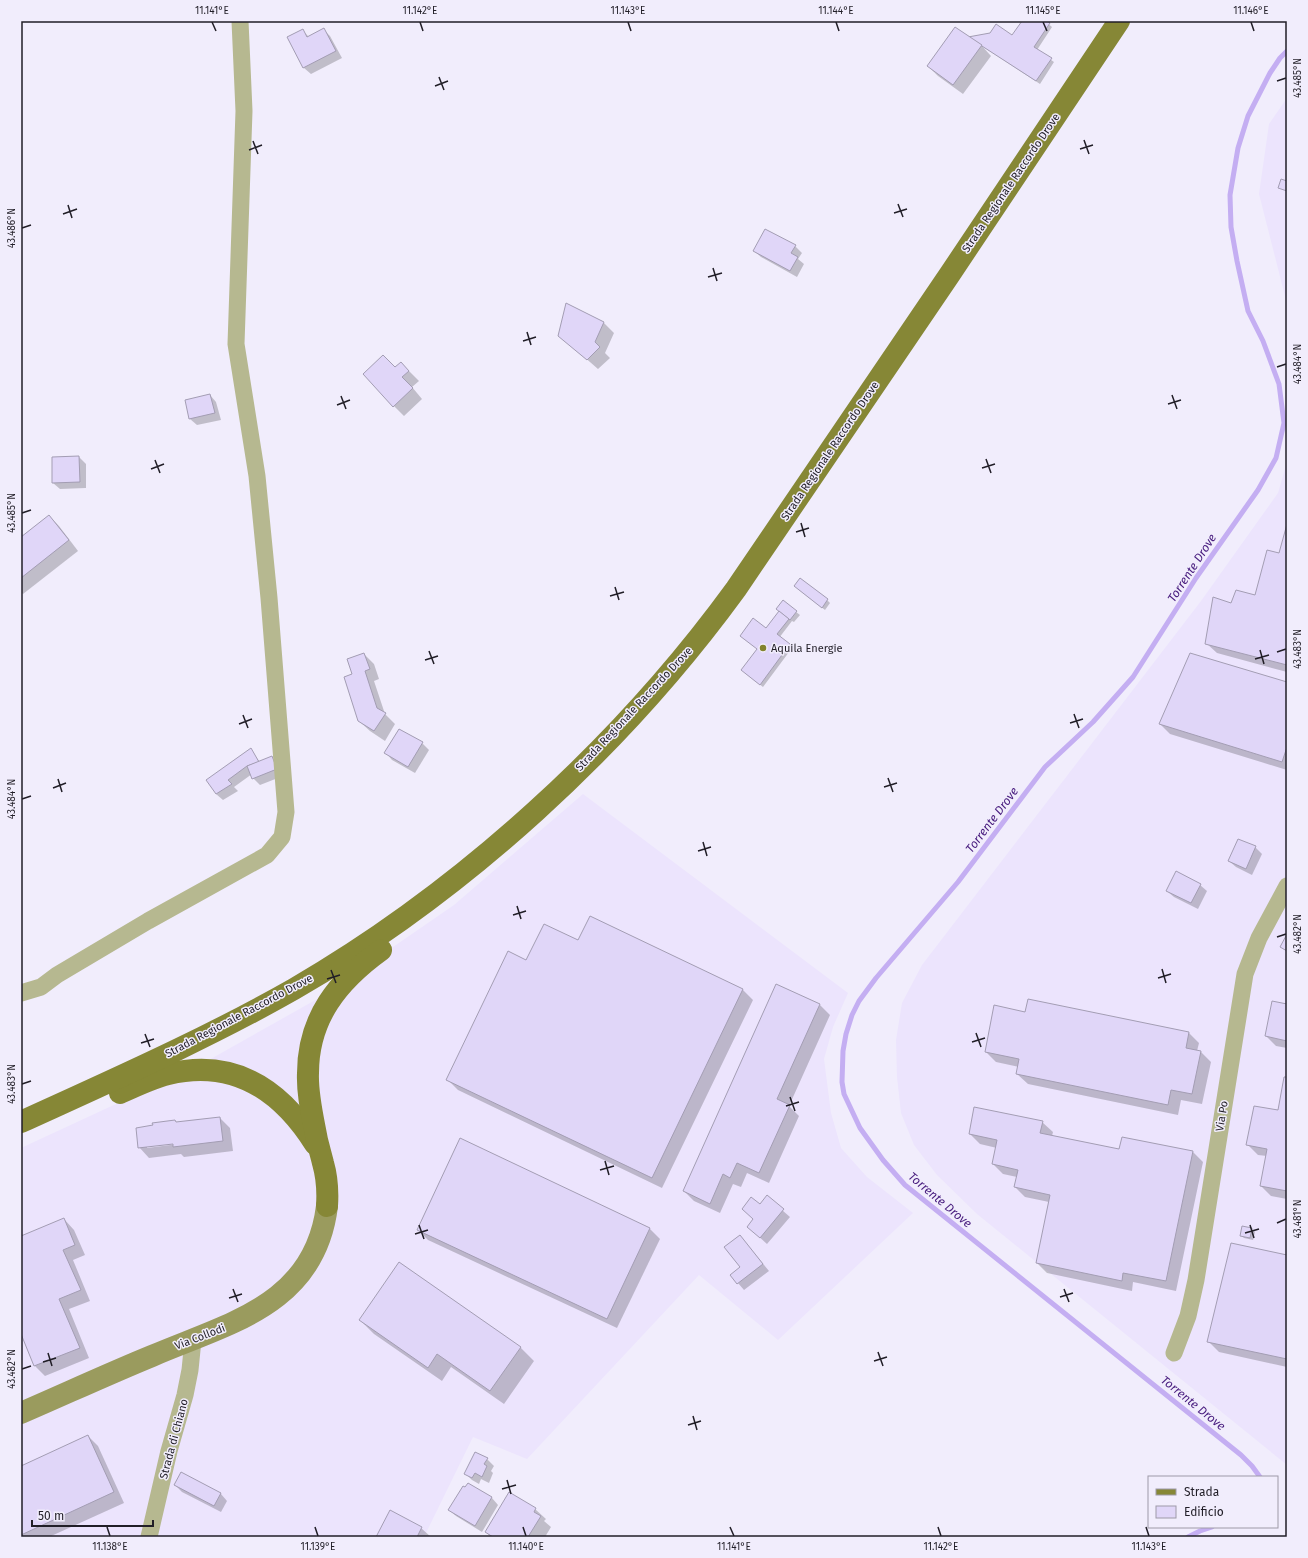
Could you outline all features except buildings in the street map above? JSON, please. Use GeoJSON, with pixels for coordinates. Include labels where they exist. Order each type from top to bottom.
{"type":"FeatureCollection","features":[{"type":"Feature","properties":{"kind":"main road","name":"Strada Regionale Raccordo Drove"},"geometry":{"type":"LineString","coordinates":[[21,1122],[170,1054],[277,998],[327,969],[397,922],[462,873],[541,806],[599,749],[654,691],[711,623],[768,545],[1119,21]]}},
{"type":"Feature","properties":{"kind":"main road"},"geometry":{"type":"LineString","coordinates":[[327,1206],[327,1180],[319,1150],[309,1094],[308,1064],[314,1034],[328,1002],[342,983],[358,967],[440,907],[467,885],[479,873],[499,843]]}},
{"type":"Feature","properties":{"kind":"main road"},"geometry":{"type":"LineString","coordinates":[[21,1106],[84,1079],[218,1017],[248,1005],[277,998]]}},
{"type":"Feature","properties":{"kind":"main road"},"geometry":{"type":"LineString","coordinates":[[21,1137],[150,1080],[180,1072],[209,1070],[243,1078],[271,1092],[296,1116],[319,1150]]}},
{"type":"Feature","properties":{"kind":"street"},"geometry":{"type":"LineString","coordinates":[[21,992],[41,987],[57,975],[148,921],[267,855],[282,837],[286,812],[269,598],[257,476],[236,344],[244,111],[240,21]]}},
{"type":"Feature","properties":{"kind":"street","name":"Via Po"},"geometry":{"type":"LineString","coordinates":[[1174,1353],[1188,1316],[1196,1280],[1245,974],[1258,938],[1287,886]]}},
{"type":"Feature","properties":{"kind":"street"},"geometry":{"type":"LineString","coordinates":[[21,982],[57,975]]}},
{"type":"Feature","properties":{"kind":"street","name":"Via Collodi"},"geometry":{"type":"LineString","coordinates":[[21,1413],[130,1365],[250,1316],[268,1304],[287,1288],[306,1266],[316,1248],[324,1228],[327,1206]]}},
{"type":"Feature","properties":{"kind":"street","name":"Strada di Chiano"},"geometry":{"type":"LineString","coordinates":[[149,1537],[169,1451],[186,1390],[193,1340]]}},
{"type":"Feature","properties":{"kind":"shaded area"},"geometry":{"type":"Polygon","coordinates":[[[1287,98],[1287,304],[1259,194],[1269,124],[1287,98]]]}},
{"type":"Feature","properties":{"kind":"shaded area"},"geometry":{"type":"Polygon","coordinates":[[[1287,462],[1287,1465],[977,1214],[937,1175],[914,1145],[901,1113],[897,1077],[896,1040],[902,1003],[922,965],[1201,601],[1278,493],[1287,462]]]}},
{"type":"Feature","properties":{"kind":"shaded area"},"geometry":{"type":"Polygon","coordinates":[[[583,794],[848,993],[833,1027],[824,1059],[831,1113],[841,1148],[867,1177],[913,1213],[778,1340],[699,1275],[527,1459],[473,1437],[424,1537],[21,1537],[21,1148],[200,1065],[319,998],[454,905],[583,794]]]}},
{"type":"Feature","properties":{"kind":"waterway","name":"Torrente Drove"},"geometry":{"type":"LineString","coordinates":[[1259,1476],[1241,1455],[905,1185],[883,1160],[860,1128],[844,1094],[842,1082],[843,1051],[846,1034],[852,1015],[859,1001],[876,978],[958,882],[1045,767],[1093,722],[1133,677],[1196,578],[1258,490],[1276,458],[1284,423],[1279,384],[1263,341],[1248,311],[1231,227],[1230,195],[1238,148],[1248,116],[1270,73],[1280,58],[1287,51]]}},
{"type":"Feature","properties":{"kind":"waterway","name":"Torrente Drove"},"geometry":{"type":"LineString","coordinates":[[1188,1537],[1209,1528]]}},
{"type":"Feature","properties":{"kind":"place","name":"Aquila Energie"},"geometry":{"type":"Point","coordinates":[763,648]}}]}
